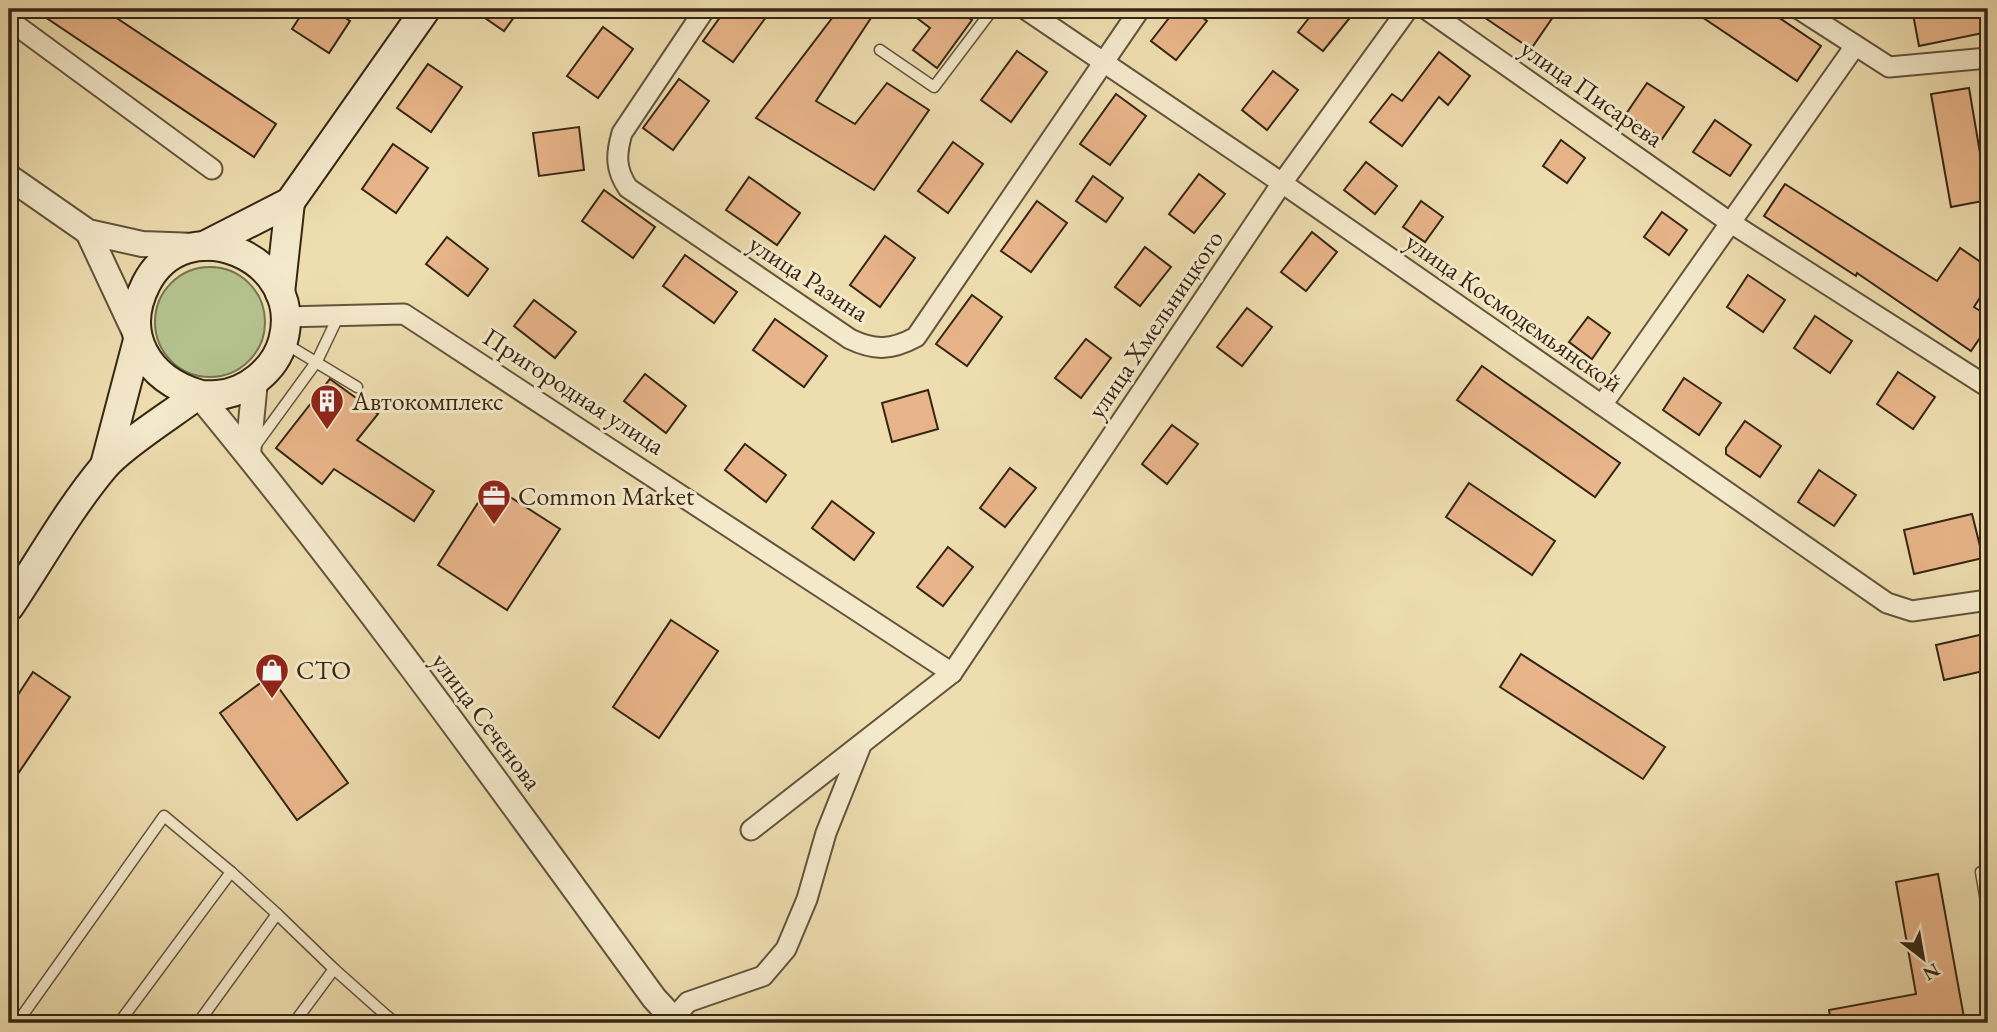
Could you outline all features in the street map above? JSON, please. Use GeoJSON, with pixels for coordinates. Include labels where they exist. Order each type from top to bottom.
{"type":"FeatureCollection","features":[{"type":"Feature","properties":{"kind":"main road"},"geometry":{"type":"LineString","coordinates":[[290,202],[283,317],[272,363],[255,381],[218,395],[198,394],[178,388],[160,376],[147,360],[138,340],[136,319],[139,297],[149,278],[164,262],[183,251],[204,246],[290,202],[426,9]]}},
{"type":"Feature","properties":{"kind":"main road"},"geometry":{"type":"LineString","coordinates":[[204,246],[228,248],[250,257],[268,273],[283,317]]}},
{"type":"Feature","properties":{"kind":"main road"},"geometry":{"type":"LineString","coordinates":[[105,465],[138,340]]}},
{"type":"Feature","properties":{"kind":"main road"},"geometry":{"type":"LineString","coordinates":[[10,602],[105,465],[198,394]]}},
{"type":"Feature","properties":{"kind":"street","name":"улица Разина"},"geometry":{"type":"LineString","coordinates":[[705,9],[622,133],[617,151],[620,177],[628,188],[850,339],[878,349],[899,346],[916,337],[1140,9]]}},
{"type":"Feature","properties":{"kind":"street","name":"улица Космодемьянской"},"geometry":{"type":"LineString","coordinates":[[1024,9],[1282,183],[1887,603],[1912,611],[1988,600]]}},
{"type":"Feature","properties":{"kind":"street","name":"улица Хмельницкого"},"geometry":{"type":"LineString","coordinates":[[751,830],[952,673],[1282,183],[1408,9]]}},
{"type":"Feature","properties":{"kind":"street","name":"улица Писарева"},"geometry":{"type":"LineString","coordinates":[[1426,9],[1728,221],[1988,387]]}},
{"type":"Feature","properties":{"kind":"street"},"geometry":{"type":"LineString","coordinates":[[1798,9],[1889,67],[1988,60]]}},
{"type":"Feature","properties":{"kind":"street"},"geometry":{"type":"LineString","coordinates":[[9,20],[212,169]]}},
{"type":"Feature","properties":{"kind":"street"},"geometry":{"type":"LineString","coordinates":[[1602,405],[1728,221],[1854,46]]}},
{"type":"Feature","properties":{"kind":"street"},"geometry":{"type":"LineString","coordinates":[[9,177],[88,232],[142,244],[204,246]]}},
{"type":"Feature","properties":{"kind":"street"},"geometry":{"type":"LineString","coordinates":[[88,232],[138,340]]}},
{"type":"Feature","properties":{"kind":"street","name":"Пригородная улица"},"geometry":{"type":"LineString","coordinates":[[283,317],[404,314],[952,673]]}},
{"type":"Feature","properties":{"kind":"street"},"geometry":{"type":"LineString","coordinates":[[248,454],[255,381]]}},
{"type":"Feature","properties":{"kind":"street","name":"улица Сеченова"},"geometry":{"type":"LineString","coordinates":[[198,394],[248,454],[491,775],[673,1022]]}},
{"type":"Feature","properties":{"kind":"street"},"geometry":{"type":"LineString","coordinates":[[673,1022],[688,1002],[763,976],[786,949],[807,899],[846,778],[863,741]]}},
{"type":"Feature","properties":{"kind":"lane"},"geometry":{"type":"LineString","coordinates":[[880,50],[934,87],[993,9]]}},
{"type":"Feature","properties":{"kind":"lane"},"geometry":{"type":"LineString","coordinates":[[283,317],[317,361],[356,387]]}},
{"type":"Feature","properties":{"kind":"lane"},"geometry":{"type":"LineString","coordinates":[[248,454],[317,361],[338,317]]}},
{"type":"Feature","properties":{"kind":"lane"},"geometry":{"type":"LineString","coordinates":[[17,1023],[164,816],[231,872],[389,1021]]}},
{"type":"Feature","properties":{"kind":"lane"},"geometry":{"type":"LineString","coordinates":[[1988,869],[1980,872],[1988,913]]}},
{"type":"Feature","properties":{"kind":"lane"},"geometry":{"type":"LineString","coordinates":[[119,1023],[231,872]]}},
{"type":"Feature","properties":{"kind":"lane"},"geometry":{"type":"LineString","coordinates":[[198,1023],[277,914]]}},
{"type":"Feature","properties":{"kind":"lane"},"geometry":{"type":"LineString","coordinates":[[294,1023],[334,970]]}},
{"type":"Feature","properties":{"kind":"green space"},"geometry":{"type":"Polygon","coordinates":[[[210,267],[231,271],[249,283],[261,301],[265,322],[261,343],[249,361],[231,373],[210,377],[189,373],[171,361],[159,343],[155,322],[159,301],[171,283],[189,271],[210,267]]]}},
{"type":"Feature","properties":{"kind":"building"},"geometry":{"type":"Polygon","coordinates":[[[33,9],[103,9],[276,124],[254,157],[33,9]]]}},
{"type":"Feature","properties":{"kind":"building"},"geometry":{"type":"Polygon","coordinates":[[[305,9],[332,9],[350,21],[329,53],[292,29],[305,9]]]}},
{"type":"Feature","properties":{"kind":"building"},"geometry":{"type":"Polygon","coordinates":[[[472,9],[520,9],[504,31],[472,9]]]}},
{"type":"Feature","properties":{"kind":"building"},"geometry":{"type":"Polygon","coordinates":[[[726,9],[772,9],[733,62],[703,41],[726,9]]]}},
{"type":"Feature","properties":{"kind":"building"},"geometry":{"type":"Polygon","coordinates":[[[839,9],[877,9],[816,101],[855,124],[887,83],[929,110],[874,190],[756,118],[839,9]]]}},
{"type":"Feature","properties":{"kind":"building"},"geometry":{"type":"Polygon","coordinates":[[[905,9],[956,9],[972,20],[937,68],[913,50],[930,28],[905,9]]]}},
{"type":"Feature","properties":{"kind":"building"},"geometry":{"type":"Polygon","coordinates":[[[1176,9],[1191,9],[1207,21],[1176,60],[1151,41],[1176,9]]]}},
{"type":"Feature","properties":{"kind":"building"},"geometry":{"type":"Polygon","coordinates":[[[1316,9],[1357,9],[1323,51],[1298,32],[1316,9]]]}},
{"type":"Feature","properties":{"kind":"building"},"geometry":{"type":"Polygon","coordinates":[[[1472,9],[1547,9],[1555,14],[1531,49],[1472,9]]]}},
{"type":"Feature","properties":{"kind":"building"},"geometry":{"type":"Polygon","coordinates":[[[1690,9],[1766,9],[1821,46],[1797,81],[1690,9]]]}},
{"type":"Feature","properties":{"kind":"building"},"geometry":{"type":"Polygon","coordinates":[[[1912,9],[1988,9],[1988,32],[1919,46],[1912,9]]]}},
{"type":"Feature","properties":{"kind":"building"},"geometry":{"type":"Polygon","coordinates":[[[603,27],[633,49],[598,98],[567,76],[603,27]]]}},
{"type":"Feature","properties":{"kind":"building"},"geometry":{"type":"Polygon","coordinates":[[[1017,51],[1047,72],[1011,122],[981,100],[1017,51]]]}},
{"type":"Feature","properties":{"kind":"building"},"geometry":{"type":"Polygon","coordinates":[[[1439,52],[1470,76],[1448,105],[1439,97],[1402,146],[1370,122],[1392,94],[1402,101],[1439,52]]]}},
{"type":"Feature","properties":{"kind":"building"},"geometry":{"type":"Polygon","coordinates":[[[428,64],[462,87],[431,132],[397,108],[428,64]]]}},
{"type":"Feature","properties":{"kind":"building"},"geometry":{"type":"Polygon","coordinates":[[[1273,71],[1298,90],[1267,130],[1242,110],[1273,71]]]}},
{"type":"Feature","properties":{"kind":"building"},"geometry":{"type":"Polygon","coordinates":[[[679,79],[709,101],[673,150],[643,128],[679,79]]]}},
{"type":"Feature","properties":{"kind":"building"},"geometry":{"type":"Polygon","coordinates":[[[1647,83],[1684,107],[1662,139],[1626,114],[1647,83]]]}},
{"type":"Feature","properties":{"kind":"building"},"geometry":{"type":"Polygon","coordinates":[[[1969,88],[1988,200],[1951,207],[1931,94],[1969,88]]]}},
{"type":"Feature","properties":{"kind":"building"},"geometry":{"type":"Polygon","coordinates":[[[1116,94],[1146,116],[1110,165],[1080,144],[1116,94]]]}},
{"type":"Feature","properties":{"kind":"building"},"geometry":{"type":"Polygon","coordinates":[[[1715,120],[1751,145],[1730,176],[1693,152],[1715,120]]]}},
{"type":"Feature","properties":{"kind":"building"},"geometry":{"type":"Polygon","coordinates":[[[579,127],[584,170],[539,176],[533,133],[579,127]]]}},
{"type":"Feature","properties":{"kind":"building"},"geometry":{"type":"Polygon","coordinates":[[[1561,140],[1585,158],[1567,183],[1543,166],[1561,140]]]}},
{"type":"Feature","properties":{"kind":"building"},"geometry":{"type":"Polygon","coordinates":[[[953,142],[983,164],[948,213],[918,191],[953,142]]]}},
{"type":"Feature","properties":{"kind":"building"},"geometry":{"type":"Polygon","coordinates":[[[393,144],[428,168],[396,213],[362,189],[393,144]]]}},
{"type":"Feature","properties":{"kind":"building"},"geometry":{"type":"Polygon","coordinates":[[[1366,162],[1397,186],[1375,214],[1344,190],[1366,162]]]}},
{"type":"Feature","properties":{"kind":"building"},"geometry":{"type":"Polygon","coordinates":[[[1199,174],[1225,194],[1194,233],[1169,214],[1199,174]]]}},
{"type":"Feature","properties":{"kind":"building"},"geometry":{"type":"Polygon","coordinates":[[[1093,176],[1123,198],[1106,222],[1076,201],[1093,176]]]}},
{"type":"Feature","properties":{"kind":"building"},"geometry":{"type":"Polygon","coordinates":[[[749,177],[800,213],[777,245],[726,210],[749,177]]]}},
{"type":"Feature","properties":{"kind":"building"},"geometry":{"type":"Polygon","coordinates":[[[1785,184],[1937,281],[1960,248],[1988,267],[1988,285],[1974,307],[1988,316],[1988,326],[1971,351],[1857,273],[1856,276],[1764,216],[1785,184]]]}},
{"type":"Feature","properties":{"kind":"building"},"geometry":{"type":"Polygon","coordinates":[[[604,190],[655,227],[633,258],[582,221],[604,190]]]}},
{"type":"Feature","properties":{"kind":"building"},"geometry":{"type":"Polygon","coordinates":[[[1037,201],[1067,223],[1031,272],[1001,251],[1037,201]]]}},
{"type":"Feature","properties":{"kind":"building"},"geometry":{"type":"Polygon","coordinates":[[[1421,201],[1443,217],[1425,242],[1403,227],[1421,201]]]}},
{"type":"Feature","properties":{"kind":"building"},"geometry":{"type":"Polygon","coordinates":[[[1662,212],[1687,230],[1669,255],[1644,237],[1662,212]]]}},
{"type":"Feature","properties":{"kind":"building"},"geometry":{"type":"Polygon","coordinates":[[[1312,232],[1337,252],[1306,291],[1281,272],[1312,232]]]}},
{"type":"Feature","properties":{"kind":"building"},"geometry":{"type":"Polygon","coordinates":[[[885,236],[915,258],[880,307],[850,285],[885,236]]]}},
{"type":"Feature","properties":{"kind":"building"},"geometry":{"type":"Polygon","coordinates":[[[447,237],[488,269],[468,296],[426,264],[447,237]]]}},
{"type":"Feature","properties":{"kind":"building"},"geometry":{"type":"Polygon","coordinates":[[[1145,247],[1171,267],[1140,306],[1115,287],[1145,247]]]}},
{"type":"Feature","properties":{"kind":"building"},"geometry":{"type":"Polygon","coordinates":[[[685,255],[737,292],[714,323],[663,286],[685,255]]]}},
{"type":"Feature","properties":{"kind":"building"},"geometry":{"type":"Polygon","coordinates":[[[1748,275],[1785,300],[1763,332],[1727,307],[1748,275]]]}},
{"type":"Feature","properties":{"kind":"building"},"geometry":{"type":"Polygon","coordinates":[[[972,295],[1002,317],[967,366],[936,344],[972,295]]]}},
{"type":"Feature","properties":{"kind":"building"},"geometry":{"type":"Polygon","coordinates":[[[534,300],[576,332],[555,358],[514,326],[534,300]]]}},
{"type":"Feature","properties":{"kind":"building"},"geometry":{"type":"Polygon","coordinates":[[[1247,308],[1272,327],[1242,366],[1217,347],[1247,308]]]}},
{"type":"Feature","properties":{"kind":"building"},"geometry":{"type":"Polygon","coordinates":[[[1815,316],[1852,341],[1830,373],[1794,348],[1815,316]]]}},
{"type":"Feature","properties":{"kind":"building"},"geometry":{"type":"Polygon","coordinates":[[[1588,317],[1610,333],[1592,359],[1569,342],[1588,317]]]}},
{"type":"Feature","properties":{"kind":"building"},"geometry":{"type":"Polygon","coordinates":[[[775,319],[827,356],[804,387],[753,350],[775,319]]]}},
{"type":"Feature","properties":{"kind":"building"},"geometry":{"type":"Polygon","coordinates":[[[1086,339],[1111,358],[1081,398],[1055,378],[1086,339]]]}},
{"type":"Feature","properties":{"kind":"building"},"geometry":{"type":"Polygon","coordinates":[[[1482,366],[1620,463],[1595,497],[1457,400],[1482,366]]]}},
{"type":"Feature","properties":{"kind":"building"},"geometry":{"type":"Polygon","coordinates":[[[1898,372],[1935,397],[1913,429],[1877,404],[1898,372]]]}},
{"type":"Feature","properties":{"kind":"building"},"geometry":{"type":"Polygon","coordinates":[[[645,374],[686,406],[666,433],[624,401],[645,374]]]}},
{"type":"Feature","properties":{"kind":"building"},"geometry":{"type":"Polygon","coordinates":[[[1684,378],[1721,403],[1699,435],[1663,410],[1684,378]]]}},
{"type":"Feature","properties":{"kind":"building","name":"Автокомплекс"},"geometry":{"type":"Polygon","coordinates":[[[330,379],[378,414],[357,440],[434,491],[414,521],[334,469],[322,484],[276,448],[330,379]]]}},
{"type":"Feature","properties":{"kind":"building"},"geometry":{"type":"Polygon","coordinates":[[[928,390],[938,429],[892,442],[882,403],[928,390]]]}},
{"type":"Feature","properties":{"kind":"building"},"geometry":{"type":"Polygon","coordinates":[[[1745,421],[1781,446],[1760,477],[1726,454],[1726,448],[1745,421]]]}},
{"type":"Feature","properties":{"kind":"building"},"geometry":{"type":"Polygon","coordinates":[[[1172,425],[1198,444],[1167,484],[1142,464],[1172,425]]]}},
{"type":"Feature","properties":{"kind":"building"},"geometry":{"type":"Polygon","coordinates":[[[745,444],[786,475],[766,502],[725,470],[745,444]]]}},
{"type":"Feature","properties":{"kind":"building"},"geometry":{"type":"Polygon","coordinates":[[[1010,468],[1036,488],[1005,527],[980,508],[1010,468]]]}},
{"type":"Feature","properties":{"kind":"building"},"geometry":{"type":"Polygon","coordinates":[[[1819,470],[1856,495],[1834,526],[1798,502],[1819,470]]]}},
{"type":"Feature","properties":{"kind":"building"},"geometry":{"type":"Polygon","coordinates":[[[1469,483],[1555,541],[1532,575],[1446,517],[1469,483]]]}},
{"type":"Feature","properties":{"kind":"building"},"geometry":{"type":"Polygon","coordinates":[[[490,484],[560,529],[507,610],[438,565],[490,484]]]}},
{"type":"Feature","properties":{"kind":"building"},"geometry":{"type":"Polygon","coordinates":[[[832,501],[874,533],[854,560],[812,528],[832,501]]]}},
{"type":"Feature","properties":{"kind":"building"},"geometry":{"type":"Polygon","coordinates":[[[1972,514],[1983,558],[1914,574],[1904,530],[1972,514]]]}},
{"type":"Feature","properties":{"kind":"building"},"geometry":{"type":"Polygon","coordinates":[[[948,547],[973,567],[943,606],[917,587],[948,547]]]}},
{"type":"Feature","properties":{"kind":"building"},"geometry":{"type":"Polygon","coordinates":[[[671,620],[718,651],[659,738],[613,707],[671,620]]]}},
{"type":"Feature","properties":{"kind":"building"},"geometry":{"type":"Polygon","coordinates":[[[1988,633],[1988,670],[1944,680],[1936,645],[1988,633]]]}},
{"type":"Feature","properties":{"kind":"building"},"geometry":{"type":"Polygon","coordinates":[[[1521,654],[1665,747],[1643,779],[1500,687],[1521,654]]]}},
{"type":"Feature","properties":{"kind":"building"},"geometry":{"type":"Polygon","coordinates":[[[33,672],[70,697],[9,787],[9,724],[16,713],[10,707],[33,672]]]}},
{"type":"Feature","properties":{"kind":"building"},"geometry":{"type":"Polygon","coordinates":[[[270,676],[348,783],[297,820],[220,713],[270,676]]]}},
{"type":"Feature","properties":{"kind":"building"},"geometry":{"type":"Polygon","coordinates":[[[1938,874],[1965,1023],[1831,1023],[1829,1010],[1916,994],[1896,882],[1938,874]]]}},
{"type":"Feature","properties":{"kind":"place","name":"Автокомплекс"},"geometry":{"type":"Point","coordinates":[327,431]}},
{"type":"Feature","properties":{"kind":"place","name":"Common Market"},"geometry":{"type":"Point","coordinates":[494,526]}},
{"type":"Feature","properties":{"kind":"place","name":"СТО"},"geometry":{"type":"Point","coordinates":[272,700]}}]}
